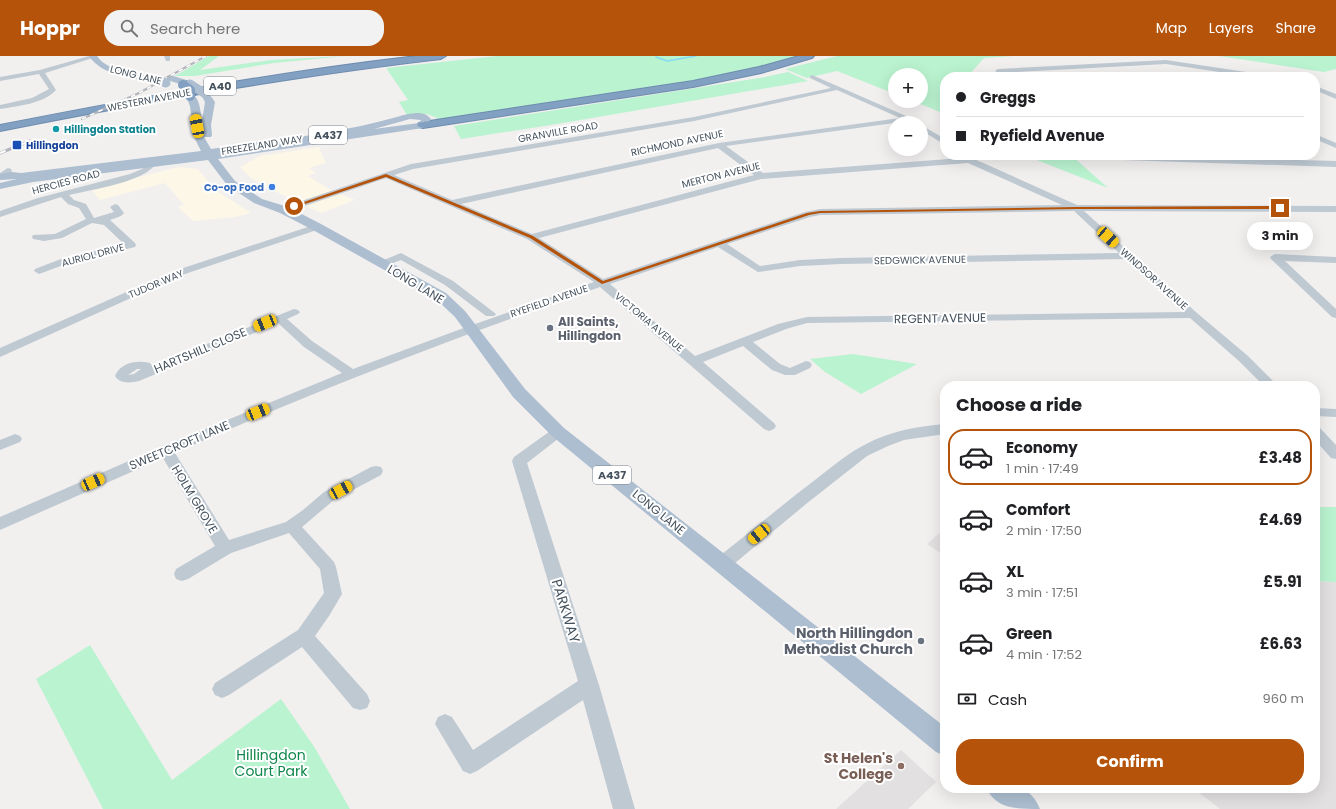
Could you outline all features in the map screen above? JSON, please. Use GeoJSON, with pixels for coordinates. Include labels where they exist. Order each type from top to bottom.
{"type":"FeatureCollection","features":[{"type":"Feature","properties":{"kind":"highway","name":"WESTERN AVENUE"},"geometry":{"type":"LineString","coordinates":[[0,124],[204,84],[403,56]]}},
{"type":"Feature","properties":{"kind":"highway","name":"WESTERN AVENUE"},"geometry":{"type":"LineString","coordinates":[[0,128],[223,86],[329,70],[441,56]]}},
{"type":"Feature","properties":{"kind":"highway"},"geometry":{"type":"LineString","coordinates":[[423,125],[694,84],[761,70],[809,56]]}},
{"type":"Feature","properties":{"kind":"highway"},"geometry":{"type":"LineString","coordinates":[[176,81],[190,90],[190,96]]}},
{"type":"Feature","properties":{"kind":"main road","name":"LONG LANE"},"geometry":{"type":"LineString","coordinates":[[95,56],[97,63],[110,69],[176,81],[204,93],[210,102],[206,124],[207,136],[225,156],[235,171],[252,188],[284,210],[441,296],[460,314],[519,393],[558,432],[723,563],[940,739]]}},
{"type":"Feature","properties":{"kind":"main road","name":"LONG LANE"},"geometry":{"type":"LineString","coordinates":[[190,96],[193,99],[195,106],[199,137],[207,152],[231,183],[258,201],[284,210]]}},
{"type":"Feature","properties":{"kind":"main road","name":"FREEZELAND WAY"},"geometry":{"type":"LineString","coordinates":[[207,152],[225,156],[244,156],[261,149],[423,125],[426,121],[425,118],[410,116],[368,128],[225,156]]}},
{"type":"Feature","properties":{"kind":"main road"},"geometry":{"type":"LineString","coordinates":[[10,177],[207,152]]}},
{"type":"Feature","properties":{"kind":"main road"},"geometry":{"type":"LineString","coordinates":[[10,177],[135,170],[207,152]]}},
{"type":"Feature","properties":{"kind":"main road"},"geometry":{"type":"LineString","coordinates":[[1006,793],[1026,809]]}},
{"type":"Feature","properties":{"kind":"street"},"geometry":{"type":"LineString","coordinates":[[0,79],[42,72],[95,56]]}},
{"type":"Feature","properties":{"kind":"street"},"geometry":{"type":"LineString","coordinates":[[1166,62],[1184,72]]}},
{"type":"Feature","properties":{"kind":"street"},"geometry":{"type":"LineString","coordinates":[[999,72],[998,71],[1166,62],[1233,72]]}},
{"type":"Feature","properties":{"kind":"street"},"geometry":{"type":"LineString","coordinates":[[1082,67],[1091,72]]}},
{"type":"Feature","properties":{"kind":"street"},"geometry":{"type":"LineString","coordinates":[[0,107],[40,98],[50,93],[53,90],[42,72]]}},
{"type":"Feature","properties":{"kind":"street"},"geometry":{"type":"LineString","coordinates":[[812,77],[901,116]]}},
{"type":"Feature","properties":{"kind":"street","name":"GRANVILLE ROAD"},"geometry":{"type":"LineString","coordinates":[[284,210],[411,167],[694,119],[839,88]]}},
{"type":"Feature","properties":{"kind":"street"},"geometry":{"type":"LineString","coordinates":[[1320,90],[1336,96]]}},
{"type":"Feature","properties":{"kind":"street","name":"RICHMOND AVENUE"},"geometry":{"type":"LineString","coordinates":[[452,203],[719,145],[888,124]]}},
{"type":"Feature","properties":{"kind":"street"},"geometry":{"type":"LineString","coordinates":[[928,132],[940,140]]}},
{"type":"Feature","properties":{"kind":"street"},"geometry":{"type":"LineString","coordinates":[[1320,138],[1336,146]]}},
{"type":"Feature","properties":{"kind":"street"},"geometry":{"type":"LineString","coordinates":[[719,145],[761,176]]}},
{"type":"Feature","properties":{"kind":"street","name":"MERTON AVENUE"},"geometry":{"type":"LineString","coordinates":[[532,237],[761,176],[940,159]]}},
{"type":"Feature","properties":{"kind":"street","name":"WINDSOR AVENUE"},"geometry":{"type":"LineString","coordinates":[[972,160],[1076,208],[1193,315],[1244,359],[1266,381]]}},
{"type":"Feature","properties":{"kind":"street"},"geometry":{"type":"LineString","coordinates":[[1196,160],[1336,164]]}},
{"type":"Feature","properties":{"kind":"street","name":"HERCIES ROAD"},"geometry":{"type":"LineString","coordinates":[[0,214],[63,194],[126,178],[135,170]]}},
{"type":"Feature","properties":{"kind":"street","name":"VICTORIA AVENUE"},"geometry":{"type":"LineString","coordinates":[[386,175],[532,237],[602,283],[695,361],[769,426]]}},
{"type":"Feature","properties":{"kind":"street","name":"AURIOL DRIVE"},"geometry":{"type":"LineString","coordinates":[[39,271],[65,261],[131,245],[108,222],[95,220],[83,206],[71,202],[63,194]]}},
{"type":"Feature","properties":{"kind":"street"},"geometry":{"type":"LineString","coordinates":[[37,237],[45,238],[58,236],[95,220],[118,214],[115,207]]}},
{"type":"Feature","properties":{"kind":"street","name":"RYEFIELD AVENUE"},"geometry":{"type":"LineString","coordinates":[[472,329],[602,283],[808,214],[820,212],[1076,208],[1268,207],[1336,209]]}},
{"type":"Feature","properties":{"kind":"street","name":"TUDOR WAY"},"geometry":{"type":"LineString","coordinates":[[0,353],[178,273],[317,227]]}},
{"type":"Feature","properties":{"kind":"street","name":"SEDGWICK AVENUE"},"geometry":{"type":"LineString","coordinates":[[719,244],[758,269],[800,263],[841,261],[1129,256]]}},
{"type":"Feature","properties":{"kind":"street"},"geometry":{"type":"LineString","coordinates":[[383,264],[401,256],[449,283],[490,314]]}},
{"type":"Feature","properties":{"kind":"street"},"geometry":{"type":"LineString","coordinates":[[1336,260],[1275,257],[1336,315]]}},
{"type":"Feature","properties":{"kind":"street","name":"HARTSHILL CLOSE"},"geometry":{"type":"LineString","coordinates":[[143,374],[294,312]]}},
{"type":"Feature","properties":{"kind":"street","name":"REGENT AVENUE"},"geometry":{"type":"LineString","coordinates":[[695,361],[782,326],[807,320],[1193,315]]}},
{"type":"Feature","properties":{"kind":"street"},"geometry":{"type":"LineString","coordinates":[[279,318],[308,344],[352,374]]}},
{"type":"Feature","properties":{"kind":"street","name":"SWEETCROFT LANE"},"geometry":{"type":"LineString","coordinates":[[0,524],[166,450],[352,374],[472,329]]}},
{"type":"Feature","properties":{"kind":"street"},"geometry":{"type":"LineString","coordinates":[[744,341],[776,367],[790,372],[806,365]]}},
{"type":"Feature","properties":{"kind":"street"},"geometry":{"type":"LineString","coordinates":[[1320,412],[1336,413]]}},
{"type":"Feature","properties":{"kind":"street"},"geometry":{"type":"LineString","coordinates":[[723,563],[807,494],[863,452],[896,436],[920,431],[940,429]]}},
{"type":"Feature","properties":{"kind":"street","name":"PARKWAY"},"geometry":{"type":"LineString","coordinates":[[558,432],[519,460],[589,685],[624,809]]}},
{"type":"Feature","properties":{"kind":"street"},"geometry":{"type":"LineString","coordinates":[[1320,436],[1336,454]]}},
{"type":"Feature","properties":{"kind":"street","name":"HOLM GROVE"},"geometry":{"type":"LineString","coordinates":[[166,450],[225,548]]}},
{"type":"Feature","properties":{"kind":"street"},"geometry":{"type":"LineString","coordinates":[[182,574],[225,548],[292,526],[309,514],[329,496],[376,470]]}},
{"type":"Feature","properties":{"kind":"street"},"geometry":{"type":"LineString","coordinates":[[222,689],[304,636],[324,612],[333,594],[328,567],[292,526]]}},
{"type":"Feature","properties":{"kind":"street"},"geometry":{"type":"LineString","coordinates":[[304,636],[360,701]]}},
{"type":"Feature","properties":{"kind":"street"},"geometry":{"type":"LineString","coordinates":[[445,724],[470,764],[589,685]]}},
{"type":"Feature","properties":{"kind":"shaded area"},"geometry":{"type":"Polygon","coordinates":[[[319,147],[326,163],[309,168],[316,173],[308,176],[331,190],[355,200],[321,213],[262,185],[251,178],[240,167],[260,156],[319,147]]]}},
{"type":"Feature","properties":{"kind":"shaded area"},"geometry":{"type":"Polygon","coordinates":[[[179,167],[198,169],[214,189],[251,213],[235,217],[193,221],[178,207],[184,205],[165,183],[100,200],[91,189],[179,167]]]}},
{"type":"Feature","properties":{"kind":"shaded area"},"geometry":{"type":"Polygon","coordinates":[[[940,532],[940,553],[927,544],[940,532]]]}},
{"type":"Feature","properties":{"kind":"shaded area"},"geometry":{"type":"Polygon","coordinates":[[[1320,581],[1336,582],[1336,809],[1220,809],[1199,793],[1320,793],[1320,581]]]}},
{"type":"Feature","properties":{"kind":"shaded area","name":"St Helen's College"},"geometry":{"type":"Polygon","coordinates":[[[901,750],[936,782],[908,809],[836,809],[901,750]]]}},
{"type":"Feature","properties":{"kind":"green space"},"geometry":{"type":"Polygon","coordinates":[[[209,56],[219,56],[200,70],[271,60],[346,56],[274,63],[195,76],[175,76],[209,56]]]}},
{"type":"Feature","properties":{"kind":"green space"},"geometry":{"type":"Polygon","coordinates":[[[497,56],[805,56],[785,62],[691,82],[436,120],[437,118],[427,114],[407,115],[399,102],[408,100],[386,68],[497,56]]]}},
{"type":"Feature","properties":{"kind":"green space"},"geometry":{"type":"Polygon","coordinates":[[[837,56],[1014,56],[984,58],[971,72],[940,72],[940,112],[928,107],[928,68],[888,68],[888,91],[837,71],[807,78],[785,69],[837,56]]]}},
{"type":"Feature","properties":{"kind":"green space"},"geometry":{"type":"Polygon","coordinates":[[[1219,56],[1336,56],[1336,69],[1324,72],[1219,56]]]}},
{"type":"Feature","properties":{"kind":"green space"},"geometry":{"type":"Polygon","coordinates":[[[788,72],[808,81],[461,139],[454,126],[765,77],[788,72]]]}},
{"type":"Feature","properties":{"kind":"green space"},"geometry":{"type":"Polygon","coordinates":[[[1037,160],[1077,160],[1108,188],[1037,160]]]}},
{"type":"Feature","properties":{"kind":"green space"},"geometry":{"type":"Polygon","coordinates":[[[853,354],[917,364],[861,394],[825,372],[810,359],[853,354]]]}},
{"type":"Feature","properties":{"kind":"green space"},"geometry":{"type":"Polygon","coordinates":[[[1320,507],[1336,507],[1336,582],[1320,581],[1320,507]]]}},
{"type":"Feature","properties":{"kind":"green space","name":"Hillingdon Court Park"},"geometry":{"type":"Polygon","coordinates":[[[90,645],[172,780],[281,699],[315,748],[350,809],[103,809],[36,679],[90,645]]]}},
{"type":"Feature","properties":{"kind":"waterway"},"geometry":{"type":"LineString","coordinates":[[656,57],[667,61],[696,56]]}},
{"type":"Feature","properties":{"kind":"railway"},"geometry":{"type":"LineString","coordinates":[[82,119],[139,93],[206,56]]}},
{"type":"Feature","properties":{"kind":"railway"},"geometry":{"type":"LineString","coordinates":[[0,153],[30,141]]}},
{"type":"Feature","properties":{"kind":"place","name":"Hillingdon Station"},"geometry":{"type":"Point","coordinates":[56,129]}},
{"type":"Feature","properties":{"kind":"place","name":"Hillingdon"},"geometry":{"type":"Point","coordinates":[17,145]}},
{"type":"Feature","properties":{"kind":"place","name":"Co-op Food"},"geometry":{"type":"Point","coordinates":[272,187]}},
{"type":"Feature","properties":{"kind":"place","name":"All Saints, Hillingdon"},"geometry":{"type":"Point","coordinates":[550,328]}},
{"type":"Feature","properties":{"kind":"place","name":"North Hillingdon Methodist Church"},"geometry":{"type":"Point","coordinates":[921,641]}},
{"type":"Feature","properties":{"kind":"place","name":"St Helen's College"},"geometry":{"type":"Point","coordinates":[901,766]}},
{"type":"Feature","properties":{"kind":"route"},"geometry":{"type":"LineString","coordinates":[[294,206],[386,175],[532,237],[602,283],[808,214],[820,212],[1076,208],[1280,208]]}}]}
